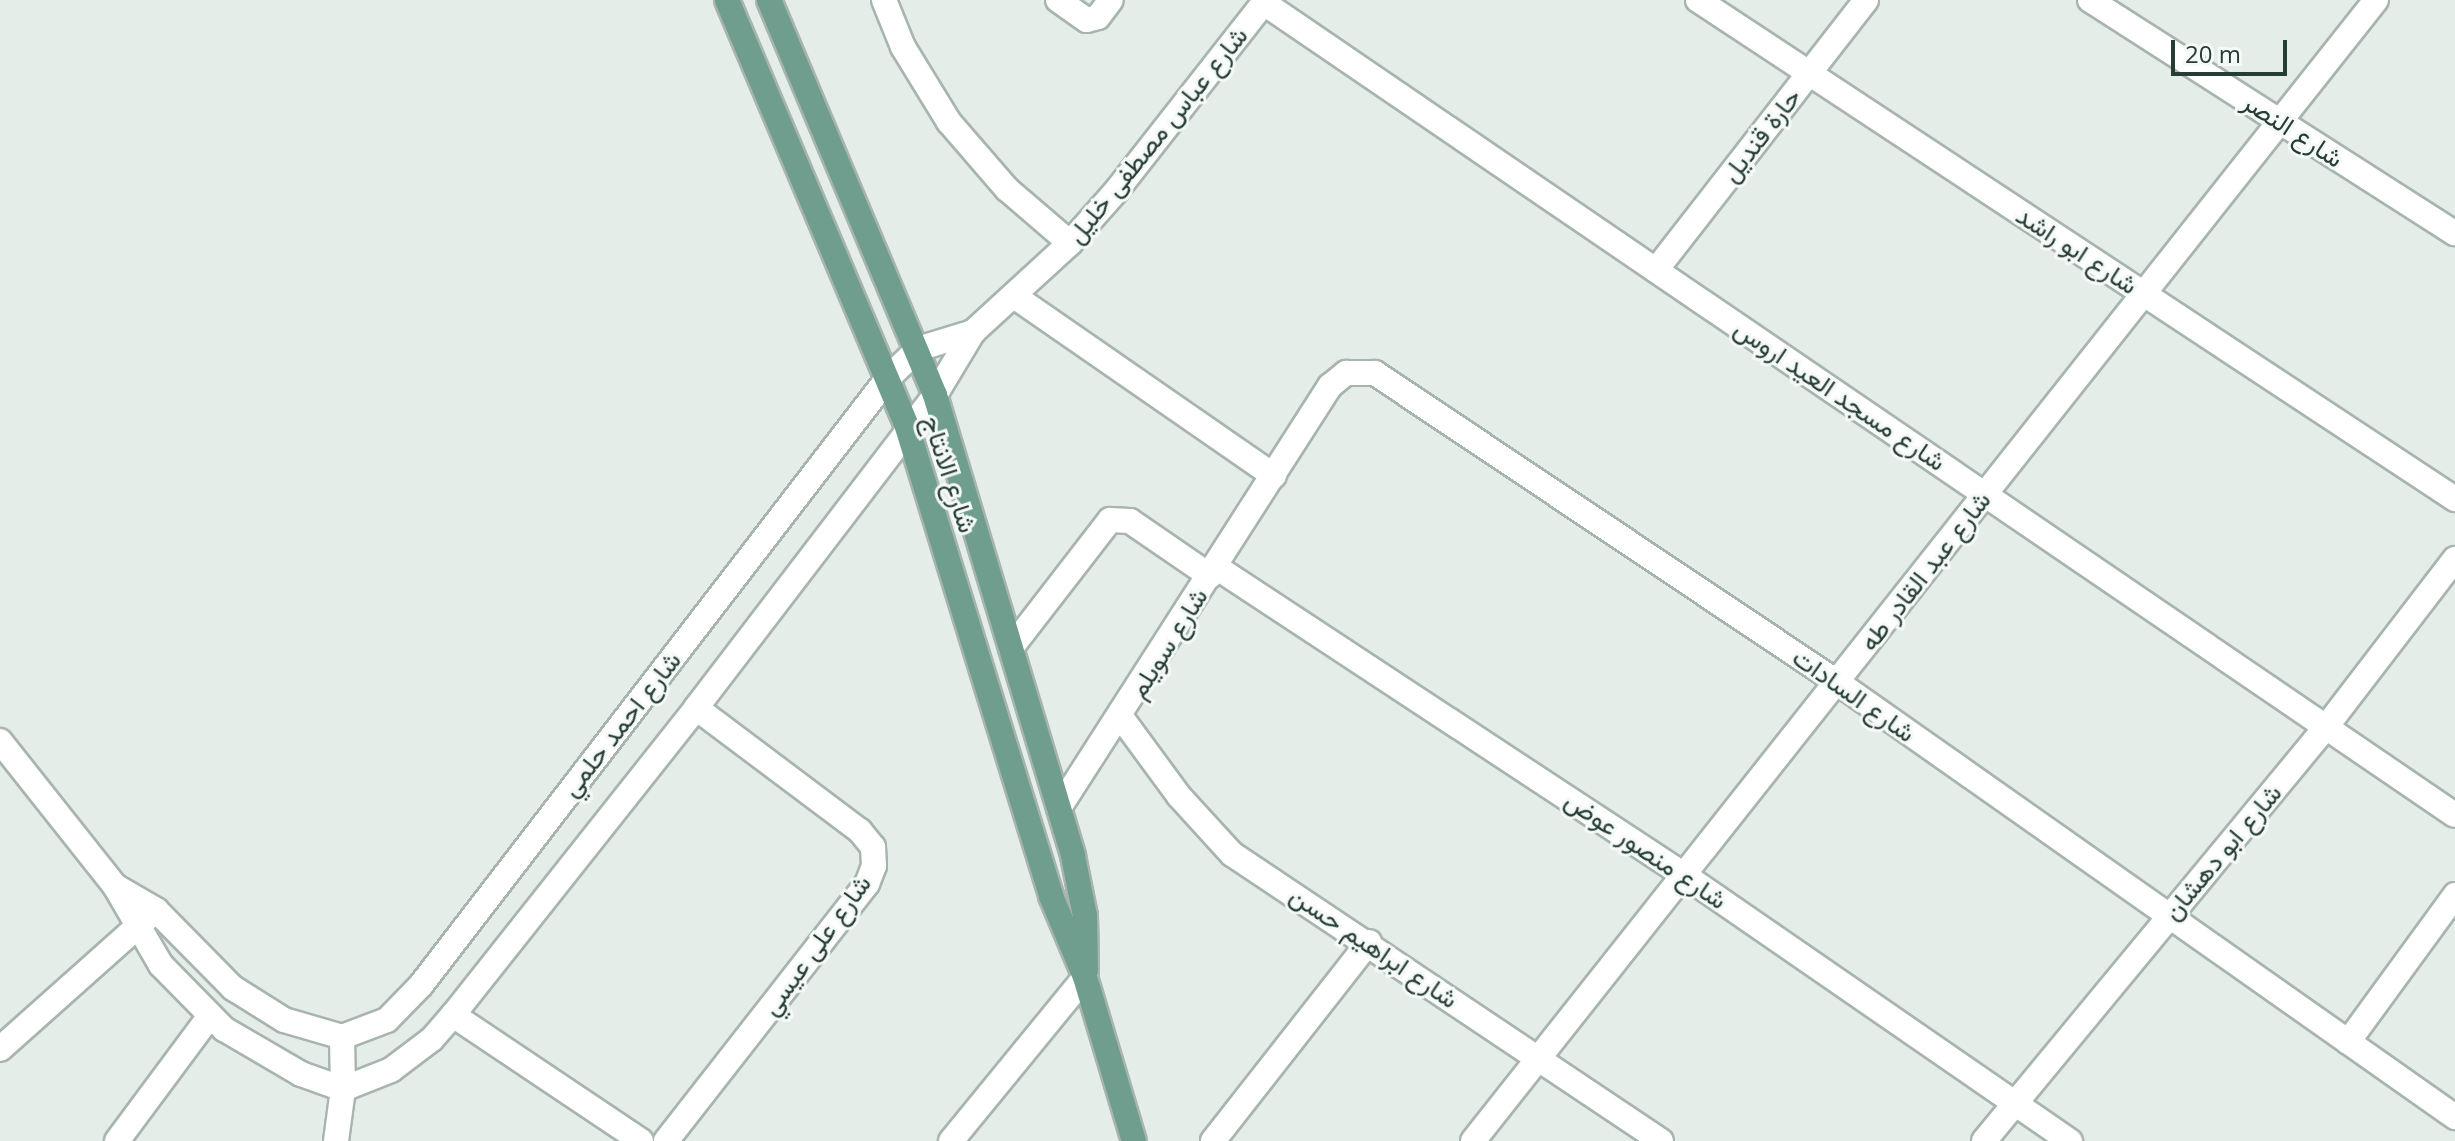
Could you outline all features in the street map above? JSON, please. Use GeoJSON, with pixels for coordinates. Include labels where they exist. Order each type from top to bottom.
{"type":"FeatureCollection","features":[{"type":"Feature","properties":{"kind":"main road","name":"شارع الانتاج"},"geometry":{"type":"LineString","coordinates":[[727,0],[907,427],[1051,896],[1085,977],[1134,1141]]}},
{"type":"Feature","properties":{"kind":"main road","name":"شارع الانتاج"},"geometry":{"type":"LineString","coordinates":[[769,0],[935,395],[1080,885],[1085,977]]}},
{"type":"Feature","properties":{"kind":"street"},"geometry":{"type":"LineString","coordinates":[[884,0],[903,47],[949,122],[1007,189],[1070,243]]}},
{"type":"Feature","properties":{"kind":"street"},"geometry":{"type":"LineString","coordinates":[[1058,0],[1078,17],[1093,19],[1111,0]]}},
{"type":"Feature","properties":{"kind":"street","name":"شارع ابو راشد"},"geometry":{"type":"LineString","coordinates":[[1698,0],[2455,499]]}},
{"type":"Feature","properties":{"kind":"street","name":"حارة قنديل"},"geometry":{"type":"LineString","coordinates":[[1656,270],[1866,0]]}},
{"type":"Feature","properties":{"kind":"street","name":"شارع النصر"},"geometry":{"type":"LineString","coordinates":[[2090,0],[2455,233]]}},
{"type":"Feature","properties":{"kind":"street","name":"شارع عبد القادر طه"},"geometry":{"type":"LineString","coordinates":[[1473,1141],[2376,0]]}},
{"type":"Feature","properties":{"kind":"street","name":"شارع عباس مصطفى خليل"},"geometry":{"type":"LineString","coordinates":[[935,395],[973,332],[1070,243],[1163,135],[1265,2]]}},
{"type":"Feature","properties":{"kind":"street","name":"شارع مسجد العيد اروس"},"geometry":{"type":"LineString","coordinates":[[1265,2],[2455,815]]}},
{"type":"Feature","properties":{"kind":"street"},"geometry":{"type":"LineString","coordinates":[[1014,296],[1274,476]]}},
{"type":"Feature","properties":{"kind":"street","name":"شارع عباس مصطفى خليل"},"geometry":{"type":"LineString","coordinates":[[918,349],[973,332]]}},
{"type":"Feature","properties":{"kind":"street","name":"شارع احمد حلمي"},"geometry":{"type":"LineString","coordinates":[[342,1037],[387,1020],[421,985],[888,378],[918,349]]}},
{"type":"Feature","properties":{"kind":"street","name":"شارع السادات"},"geometry":{"type":"LineString","coordinates":[[1274,476],[1337,379],[1355,371],[1375,373],[1837,682],[2455,1117]]}},
{"type":"Feature","properties":{"kind":"street","name":"شارع احمد حلمي"},"geometry":{"type":"LineString","coordinates":[[343,1089],[413,1056],[453,1015],[696,708],[907,427],[935,395]]}},
{"type":"Feature","properties":{"kind":"street","name":"شارع سويلم"},"geometry":{"type":"LineString","coordinates":[[1059,808],[1121,717],[1274,476]]}},
{"type":"Feature","properties":{"kind":"street","name":"شارع منصور عوض"},"geometry":{"type":"LineString","coordinates":[[1011,648],[1110,520],[1130,521],[1684,875],[2070,1141]]}},
{"type":"Feature","properties":{"kind":"street","name":"شارع ابو دهشان"},"geometry":{"type":"LineString","coordinates":[[1984,1141],[2326,727],[2455,559]]}},
{"type":"Feature","properties":{"kind":"street","name":"شارع على عيسي"},"geometry":{"type":"LineString","coordinates":[[666,1141],[867,884],[874,866],[873,847],[860,831],[696,708]]}},
{"type":"Feature","properties":{"kind":"street","name":"شارع ابراهيم حسن"},"geometry":{"type":"LineString","coordinates":[[1121,717],[1179,796],[1232,854],[1369,942],[1661,1141]]}},
{"type":"Feature","properties":{"kind":"street"},"geometry":{"type":"LineString","coordinates":[[0,741],[115,886],[136,928],[161,965],[210,1016],[261,1053],[343,1089]]}},
{"type":"Feature","properties":{"kind":"street"},"geometry":{"type":"LineString","coordinates":[[115,886],[156,910],[210,968],[257,1006],[312,1032],[342,1037],[343,1089],[336,1141]]}},
{"type":"Feature","properties":{"kind":"street"},"geometry":{"type":"LineString","coordinates":[[2348,1042],[2455,895]]}},
{"type":"Feature","properties":{"kind":"street"},"geometry":{"type":"LineString","coordinates":[[0,1049],[156,910]]}},
{"type":"Feature","properties":{"kind":"street"},"geometry":{"type":"LineString","coordinates":[[1213,1141],[1369,942]]}},
{"type":"Feature","properties":{"kind":"street"},"geometry":{"type":"LineString","coordinates":[[951,1141],[1085,977]]}},
{"type":"Feature","properties":{"kind":"street"},"geometry":{"type":"LineString","coordinates":[[453,1015],[641,1141]]}},
{"type":"Feature","properties":{"kind":"street"},"geometry":{"type":"LineString","coordinates":[[117,1141],[210,1016]]}}]}
